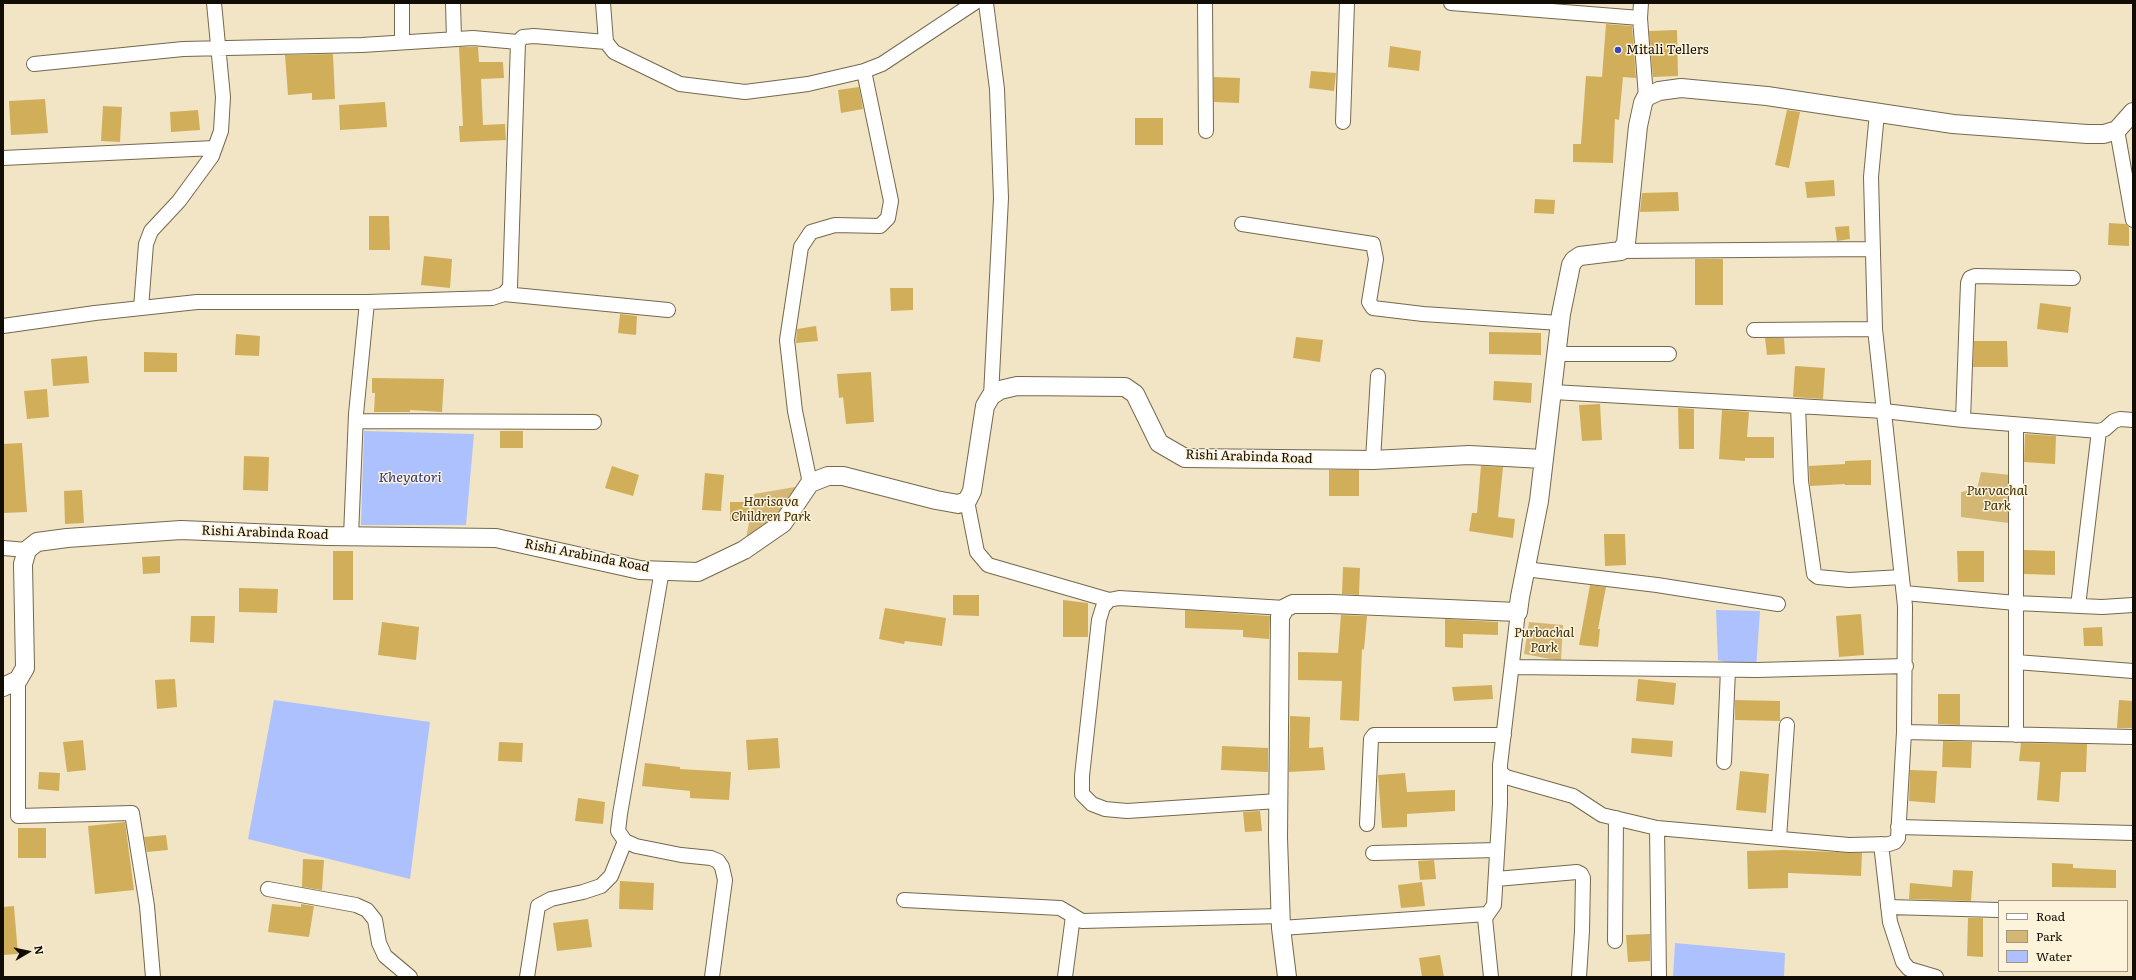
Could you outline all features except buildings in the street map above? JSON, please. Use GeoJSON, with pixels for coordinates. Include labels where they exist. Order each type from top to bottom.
{"type":"FeatureCollection","features":[{"type":"Feature","properties":{"kind":"street"},"geometry":{"type":"LineString","coordinates":[[141,308],[146,244],[150,230],[179,200],[212,156],[221,131],[222,104],[214,3]]}},
{"type":"Feature","properties":{"kind":"street"},"geometry":{"type":"LineString","coordinates":[[402,3],[402,42]]}},
{"type":"Feature","properties":{"kind":"street"},"geometry":{"type":"LineString","coordinates":[[453,3],[454,39]]}},
{"type":"Feature","properties":{"kind":"street"},"geometry":{"type":"LineString","coordinates":[[603,3],[606,42],[614,52],[680,84],[745,92],[808,84],[864,71],[882,64],[974,3]]}},
{"type":"Feature","properties":{"kind":"street"},"geometry":{"type":"LineString","coordinates":[[986,3],[997,89],[1002,198],[991,396],[985,406],[972,491],[967,502],[977,552],[988,565],[1109,600],[1119,598],[1285,608],[1293,604],[1332,604],[1518,612]]}},
{"type":"Feature","properties":{"kind":"street"},"geometry":{"type":"LineString","coordinates":[[1205,3],[1206,131]]}},
{"type":"Feature","properties":{"kind":"street"},"geometry":{"type":"LineString","coordinates":[[1343,122],[1347,3]]}},
{"type":"Feature","properties":{"kind":"street"},"geometry":{"type":"LineString","coordinates":[[1450,3],[1640,18]]}},
{"type":"Feature","properties":{"kind":"street"},"geometry":{"type":"LineString","coordinates":[[1621,251],[1626,243],[1638,126],[1643,103],[1646,97],[1640,18],[1641,3]]}},
{"type":"Feature","properties":{"kind":"street"},"geometry":{"type":"LineString","coordinates":[[34,64],[139,52],[362,45],[473,38],[518,42],[523,38],[534,36],[606,42]]}},
{"type":"Feature","properties":{"kind":"street"},"geometry":{"type":"LineString","coordinates":[[504,294],[510,287],[518,42]]}},
{"type":"Feature","properties":{"kind":"street"},"geometry":{"type":"LineString","coordinates":[[864,71],[891,201],[888,218],[880,226],[835,225],[811,232],[802,248],[787,340],[795,411],[810,483],[828,476],[843,476],[936,500],[958,504],[967,502]]}},
{"type":"Feature","properties":{"kind":"street"},"geometry":{"type":"LineString","coordinates":[[1646,97],[1659,91],[1681,88],[1767,96],[1953,124],[2087,134],[2104,134],[2117,130],[2133,112]]}},
{"type":"Feature","properties":{"kind":"street"},"geometry":{"type":"LineString","coordinates":[[1500,772],[1506,776],[1573,796],[1594,811],[1657,828],[1850,845],[1895,842],[1898,838],[1906,666],[1904,593],[1875,329],[1871,177],[1877,113]]}},
{"type":"Feature","properties":{"kind":"street"},"geometry":{"type":"LineString","coordinates":[[2117,130],[2133,220]]}},
{"type":"Feature","properties":{"kind":"street"},"geometry":{"type":"LineString","coordinates":[[3,158],[214,148]]}},
{"type":"Feature","properties":{"kind":"street"},"geometry":{"type":"LineString","coordinates":[[1242,224],[1373,244],[1376,252],[1376,259],[1370,302],[1373,308],[1423,314],[1560,323]]}},
{"type":"Feature","properties":{"kind":"street"},"geometry":{"type":"LineString","coordinates":[[904,900],[1060,908],[1082,921],[1281,922],[1487,914],[1493,910],[1496,879],[1500,772],[1518,612],[1539,501],[1560,323],[1571,265],[1574,260],[1580,256],[1621,251],[1873,248]]}},
{"type":"Feature","properties":{"kind":"street"},"geometry":{"type":"LineString","coordinates":[[1963,420],[1968,283],[1970,278],[1975,276],[2073,278]]}},
{"type":"Feature","properties":{"kind":"street"},"geometry":{"type":"LineString","coordinates":[[3,326],[197,302],[367,302],[492,298],[504,294],[668,310]]}},
{"type":"Feature","properties":{"kind":"street"},"geometry":{"type":"LineString","coordinates":[[351,536],[356,421],[367,302]]}},
{"type":"Feature","properties":{"kind":"street"},"geometry":{"type":"LineString","coordinates":[[1754,330],[1875,329]]}},
{"type":"Feature","properties":{"kind":"street"},"geometry":{"type":"LineString","coordinates":[[1557,354],[1669,354]]}},
{"type":"Feature","properties":{"kind":"street"},"geometry":{"type":"LineString","coordinates":[[1373,460],[1378,376]]}},
{"type":"Feature","properties":{"kind":"street","name":"Rishi Arabinda Road"},"geometry":{"type":"LineString","coordinates":[[991,396],[1000,390],[1017,386],[1125,387],[1135,394],[1159,443],[1185,458],[1373,460],[1469,455],[1543,459]]}},
{"type":"Feature","properties":{"kind":"street"},"geometry":{"type":"LineString","coordinates":[[1553,392],[1884,411],[2016,425],[2099,431],[2105,430],[2114,421],[2120,419],[2133,420]]}},
{"type":"Feature","properties":{"kind":"street"},"geometry":{"type":"LineString","coordinates":[[1798,406],[1801,481],[1814,574],[1818,576],[1849,580],[1902,577]]}},
{"type":"Feature","properties":{"kind":"street"},"geometry":{"type":"LineString","coordinates":[[356,421],[594,422]]}},
{"type":"Feature","properties":{"kind":"street"},"geometry":{"type":"LineString","coordinates":[[2016,425],[2016,735]]}},
{"type":"Feature","properties":{"kind":"street"},"geometry":{"type":"LineString","coordinates":[[2078,606],[2099,431]]}},
{"type":"Feature","properties":{"kind":"street","name":"Rishi Arabinda Road"},"geometry":{"type":"LineString","coordinates":[[27,550],[38,542],[67,538],[181,530],[351,536],[496,538],[640,570],[698,572],[744,550],[783,523],[810,483]]}},
{"type":"Feature","properties":{"kind":"street"},"geometry":{"type":"LineString","coordinates":[[3,548],[27,550],[24,564],[25,668],[10,683],[18,816],[132,812],[147,906],[153,977]]}},
{"type":"Feature","properties":{"kind":"street"},"geometry":{"type":"LineString","coordinates":[[1526,569],[1657,585],[1778,604]]}},
{"type":"Feature","properties":{"kind":"street"},"geometry":{"type":"LineString","coordinates":[[662,570],[618,831],[624,841],[636,846],[659,851],[711,858],[718,861],[722,867],[725,880],[712,977]]}},
{"type":"Feature","properties":{"kind":"street"},"geometry":{"type":"LineString","coordinates":[[1904,593],[2016,603],[2078,606],[2133,605]]}},
{"type":"Feature","properties":{"kind":"street"},"geometry":{"type":"LineString","coordinates":[[1109,600],[1103,607],[1099,620],[1082,776],[1082,794],[1092,804],[1127,811],[1278,801]]}},
{"type":"Feature","properties":{"kind":"street"},"geometry":{"type":"LineString","coordinates":[[1285,608],[1280,617],[1278,801],[1281,922],[1288,977]]}},
{"type":"Feature","properties":{"kind":"street"},"geometry":{"type":"LineString","coordinates":[[2016,662],[2133,671]]}},
{"type":"Feature","properties":{"kind":"street"},"geometry":{"type":"LineString","coordinates":[[1512,667],[1728,670],[1906,666]]}},
{"type":"Feature","properties":{"kind":"street"},"geometry":{"type":"LineString","coordinates":[[1724,762],[1728,670]]}},
{"type":"Feature","properties":{"kind":"street"},"geometry":{"type":"LineString","coordinates":[[1779,838],[1787,725]]}},
{"type":"Feature","properties":{"kind":"street"},"geometry":{"type":"LineString","coordinates":[[1904,732],[2133,737]]}},
{"type":"Feature","properties":{"kind":"street"},"geometry":{"type":"LineString","coordinates":[[1367,824],[1371,739],[1374,735],[1504,735]]}},
{"type":"Feature","properties":{"kind":"street"},"geometry":{"type":"LineString","coordinates":[[1615,941],[1616,818]]}},
{"type":"Feature","properties":{"kind":"street"},"geometry":{"type":"LineString","coordinates":[[1898,827],[2133,833]]}},
{"type":"Feature","properties":{"kind":"street"},"geometry":{"type":"LineString","coordinates":[[1657,828],[1659,977]]}},
{"type":"Feature","properties":{"kind":"street"},"geometry":{"type":"LineString","coordinates":[[528,977],[538,906],[551,899],[583,892],[601,886],[611,876],[624,841]]}},
{"type":"Feature","properties":{"kind":"street"},"geometry":{"type":"LineString","coordinates":[[1881,844],[1890,922],[1905,967],[1936,977]]}},
{"type":"Feature","properties":{"kind":"street"},"geometry":{"type":"LineString","coordinates":[[1373,853],[1497,850]]}},
{"type":"Feature","properties":{"kind":"street"},"geometry":{"type":"LineString","coordinates":[[1496,879],[1577,872],[1581,874],[1583,878],[1582,931],[1579,977]]}},
{"type":"Feature","properties":{"kind":"street"},"geometry":{"type":"LineString","coordinates":[[268,889],[356,905],[367,910],[375,920],[379,943],[385,956],[410,977]]}},
{"type":"Feature","properties":{"kind":"street"},"geometry":{"type":"LineString","coordinates":[[1888,908],[1998,910]]}},
{"type":"Feature","properties":{"kind":"street"},"geometry":{"type":"LineString","coordinates":[[1487,914],[1485,924],[1491,977]]}},
{"type":"Feature","properties":{"kind":"street"},"geometry":{"type":"LineString","coordinates":[[1065,977],[1073,916]]}},
{"type":"Feature","properties":{"kind":"green space","name":"Purvachal Park"},"geometry":{"type":"Polygon","coordinates":[[[1981,472],[2021,476],[2017,524],[1961,517],[1961,492],[1977,489],[1981,472]]]}},
{"type":"Feature","properties":{"kind":"green space","name":"Harisava Children Park"},"geometry":{"type":"Polygon","coordinates":[[[795,487],[801,500],[745,545],[754,494],[795,487]]]}},
{"type":"Feature","properties":{"kind":"green space","name":"Purbachal Park"},"geometry":{"type":"Polygon","coordinates":[[[1529,622],[1563,625],[1561,661],[1524,654],[1529,622]]]}},
{"type":"Feature","properties":{"kind":"water","name":"Kheyatori"},"geometry":{"type":"Polygon","coordinates":[[[364,431],[474,434],[466,525],[361,525],[364,431]]]}},
{"type":"Feature","properties":{"kind":"water"},"geometry":{"type":"Polygon","coordinates":[[[1716,610],[1760,611],[1756,670],[1718,660],[1716,610]]]}},
{"type":"Feature","properties":{"kind":"water"},"geometry":{"type":"Polygon","coordinates":[[[274,700],[430,722],[410,879],[248,839],[274,700]]]}},
{"type":"Feature","properties":{"kind":"water"},"geometry":{"type":"Polygon","coordinates":[[[1675,943],[1785,953],[1784,977],[1673,977],[1675,943]]]}},
{"type":"Feature","properties":{"kind":"place","name":"Mitali Tellers"},"geometry":{"type":"Point","coordinates":[1618,50]}}]}
